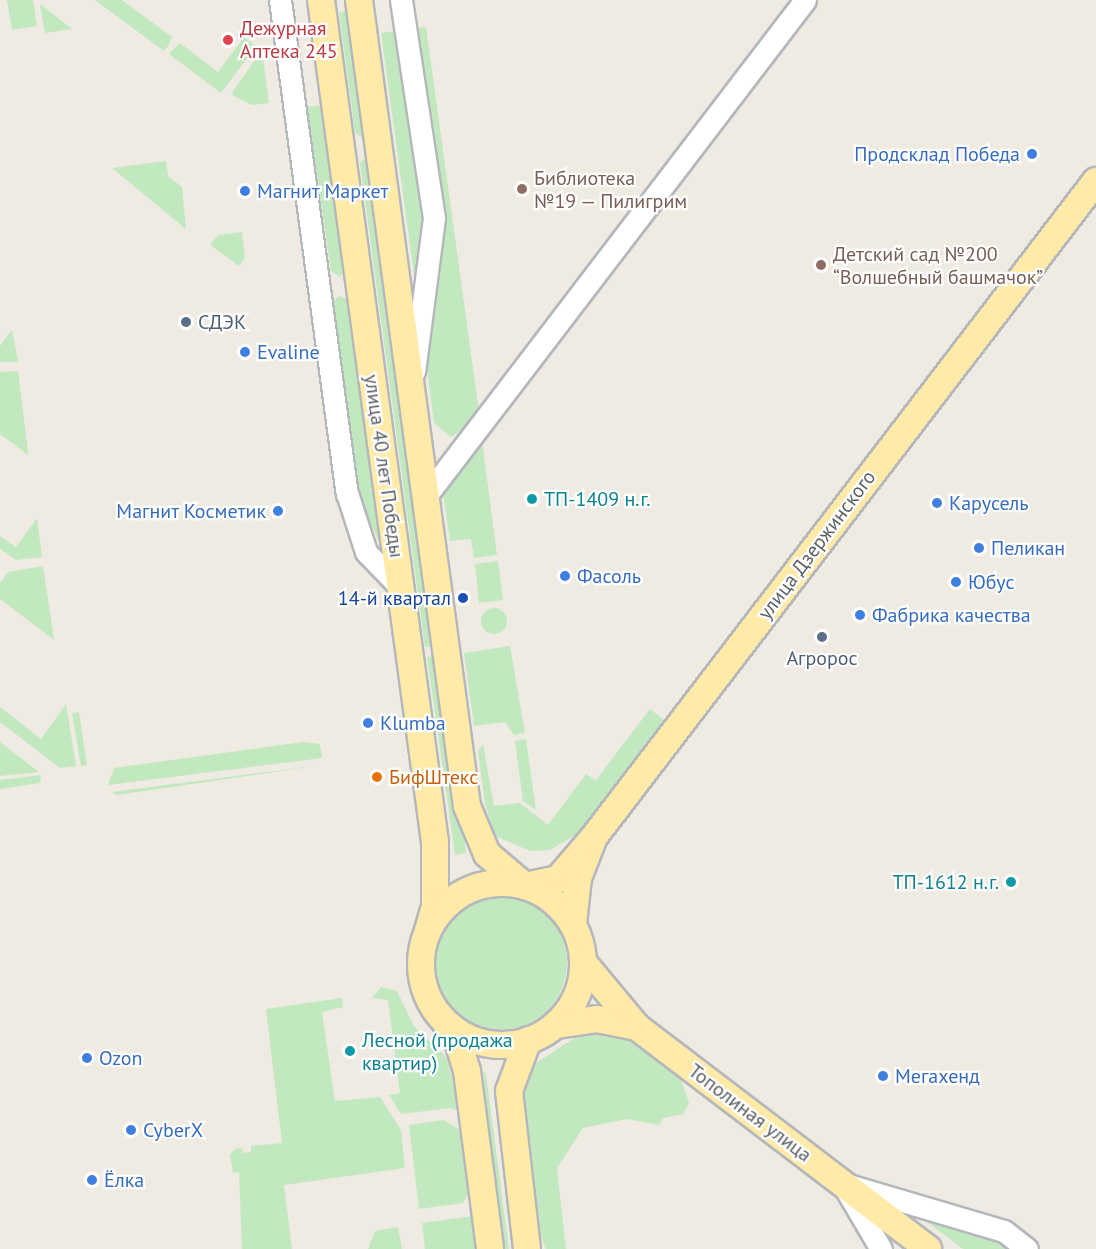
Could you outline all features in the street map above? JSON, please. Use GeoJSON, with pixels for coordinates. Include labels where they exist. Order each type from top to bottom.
{"type":"FeatureCollection","features":[{"type":"Feature","properties":{"kind":"main road","name":"улица 40 лет Победы"},"geometry":{"type":"LineString","coordinates":[[321,0],[435,842],[435,906],[428,931]]}},
{"type":"Feature","properties":{"kind":"main road","name":"улица 40 лет Победы"},"geometry":{"type":"LineString","coordinates":[[359,0],[467,806],[487,854],[525,886]]}},
{"type":"Feature","properties":{"kind":"main road"},"geometry":{"type":"LineString","coordinates":[[341,151],[378,144]]}},
{"type":"Feature","properties":{"kind":"main road","name":"улица Дзержинского"},"geometry":{"type":"LineString","coordinates":[[573,924],[578,878],[594,837],[1096,181]]}},
{"type":"Feature","properties":{"kind":"main road"},"geometry":{"type":"LineString","coordinates":[[583,962],[573,1002],[557,1025],[528,1040],[490,1046],[455,1032],[436,1013],[423,987],[421,955],[428,931],[449,902],[467,890],[487,884],[525,886],[558,879],[594,837]]}},
{"type":"Feature","properties":{"kind":"main road"},"geometry":{"type":"LineString","coordinates":[[525,886],[558,906],[573,924],[583,962],[637,1027]]}},
{"type":"Feature","properties":{"kind":"main road","name":"Тополиная улица"},"geometry":{"type":"LineString","coordinates":[[557,1025],[607,1020],[637,1027],[928,1249]]}},
{"type":"Feature","properties":{"kind":"main road"},"geometry":{"type":"LineString","coordinates":[[455,1032],[467,1071],[490,1249]]}},
{"type":"Feature","properties":{"kind":"main road"},"geometry":{"type":"LineString","coordinates":[[527,1249],[509,1091],[528,1040]]}},
{"type":"Feature","properties":{"kind":"street"},"geometry":{"type":"LineString","coordinates":[[280,0],[347,493],[366,552],[400,588]]}},
{"type":"Feature","properties":{"kind":"street"},"geometry":{"type":"LineString","coordinates":[[401,0],[434,218],[411,393]]}},
{"type":"Feature","properties":{"kind":"street"},"geometry":{"type":"LineString","coordinates":[[426,496],[805,0]]}},
{"type":"Feature","properties":{"kind":"street"},"geometry":{"type":"LineString","coordinates":[[842,1183],[881,1249]]}},
{"type":"Feature","properties":{"kind":"street"},"geometry":{"type":"LineString","coordinates":[[842,1183],[1004,1231],[1027,1249]]}},
{"type":"Feature","properties":{"kind":"green space"},"geometry":{"type":"Polygon","coordinates":[[[7,0],[33,0],[37,26],[12,30],[7,0]]]}},
{"type":"Feature","properties":{"kind":"green space"},"geometry":{"type":"Polygon","coordinates":[[[95,0],[122,0],[172,37],[168,46],[164,51],[95,0]]]}},
{"type":"Feature","properties":{"kind":"green space"},"geometry":{"type":"Polygon","coordinates":[[[40,4],[72,29],[45,33],[40,4]]]}},
{"type":"Feature","properties":{"kind":"green space"},"geometry":{"type":"Polygon","coordinates":[[[351,10],[365,137],[362,138],[355,132],[339,12],[351,10]]]}},
{"type":"Feature","properties":{"kind":"green space"},"geometry":{"type":"Polygon","coordinates":[[[426,27],[480,419],[451,437],[434,423],[425,352],[444,220],[418,28],[426,27]]]}},
{"type":"Feature","properties":{"kind":"green space"},"geometry":{"type":"Polygon","coordinates":[[[402,30],[428,220],[417,296],[381,33],[402,30]]]}},
{"type":"Feature","properties":{"kind":"green space"},"geometry":{"type":"Polygon","coordinates":[[[244,37],[256,46],[221,93],[169,54],[180,43],[218,72],[244,37]]]}},
{"type":"Feature","properties":{"kind":"green space"},"geometry":{"type":"Polygon","coordinates":[[[262,50],[269,103],[252,105],[231,94],[262,50]]]}},
{"type":"Feature","properties":{"kind":"green space"},"geometry":{"type":"Polygon","coordinates":[[[323,105],[345,271],[340,277],[331,271],[307,107],[323,105]]]}},
{"type":"Feature","properties":{"kind":"green space"},"geometry":{"type":"Polygon","coordinates":[[[367,156],[436,646],[425,647],[360,163],[367,156]]]}},
{"type":"Feature","properties":{"kind":"green space"},"geometry":{"type":"Polygon","coordinates":[[[166,161],[168,176],[182,187],[186,229],[112,168],[166,161]]]}},
{"type":"Feature","properties":{"kind":"green space"},"geometry":{"type":"Polygon","coordinates":[[[242,232],[245,258],[239,266],[210,245],[218,235],[242,232]]]}},
{"type":"Feature","properties":{"kind":"green space"},"geometry":{"type":"Polygon","coordinates":[[[339,296],[349,300],[382,549],[357,491],[332,303],[339,296]]]}},
{"type":"Feature","properties":{"kind":"green space"},"geometry":{"type":"Polygon","coordinates":[[[12,330],[18,362],[0,362],[0,346],[12,330]]]}},
{"type":"Feature","properties":{"kind":"green space"},"geometry":{"type":"Polygon","coordinates":[[[18,371],[28,455],[0,434],[0,372],[18,371]]]}},
{"type":"Feature","properties":{"kind":"green space"},"geometry":{"type":"Polygon","coordinates":[[[482,441],[497,555],[474,558],[471,539],[450,541],[443,493],[482,441]]]}},
{"type":"Feature","properties":{"kind":"green space"},"geometry":{"type":"Polygon","coordinates":[[[37,518],[42,557],[16,560],[0,549],[0,536],[16,547],[37,518]]]}},
{"type":"Feature","properties":{"kind":"green space"},"geometry":{"type":"Polygon","coordinates":[[[498,561],[503,600],[479,603],[475,564],[498,561]]]}},
{"type":"Feature","properties":{"kind":"green space"},"geometry":{"type":"Polygon","coordinates":[[[43,566],[54,640],[0,599],[0,583],[8,572],[43,566]]]}},
{"type":"Feature","properties":{"kind":"green space"},"geometry":{"type":"Polygon","coordinates":[[[494,608],[503,612],[507,621],[503,630],[494,634],[485,630],[481,621],[485,612],[494,608]]]}},
{"type":"Feature","properties":{"kind":"green space"},"geometry":{"type":"Polygon","coordinates":[[[510,646],[525,733],[514,735],[505,722],[474,726],[464,653],[510,646]]]}},
{"type":"Feature","properties":{"kind":"green space"},"geometry":{"type":"Polygon","coordinates":[[[439,656],[466,853],[455,855],[427,657],[439,656]]]}},
{"type":"Feature","properties":{"kind":"green space"},"geometry":{"type":"Polygon","coordinates":[[[66,704],[76,766],[60,768],[0,722],[0,707],[41,739],[66,704]]]}},
{"type":"Feature","properties":{"kind":"green space"},"geometry":{"type":"Polygon","coordinates":[[[650,709],[664,720],[577,834],[550,850],[530,851],[495,836],[485,803],[478,751],[483,744],[494,806],[520,803],[548,825],[586,774],[596,780],[650,709]]]}},
{"type":"Feature","properties":{"kind":"green space"},"geometry":{"type":"Polygon","coordinates":[[[79,712],[87,765],[81,766],[72,713],[79,712]]]}},
{"type":"Feature","properties":{"kind":"green space"},"geometry":{"type":"Polygon","coordinates":[[[526,739],[536,810],[523,801],[515,741],[526,739]]]}},
{"type":"Feature","properties":{"kind":"green space"},"geometry":{"type":"Polygon","coordinates":[[[0,742],[39,772],[0,776],[0,742]]]}},
{"type":"Feature","properties":{"kind":"green space"},"geometry":{"type":"Polygon","coordinates":[[[303,742],[320,744],[322,758],[108,785],[114,768],[303,742]]]}},
{"type":"Feature","properties":{"kind":"green space"},"geometry":{"type":"Polygon","coordinates":[[[322,765],[117,795],[112,792],[322,765]]]}},
{"type":"Feature","properties":{"kind":"green space"},"geometry":{"type":"Polygon","coordinates":[[[41,775],[40,783],[0,789],[0,780],[41,775]]]}},
{"type":"Feature","properties":{"kind":"green space"},"geometry":{"type":"Polygon","coordinates":[[[500,896],[526,901],[547,916],[562,937],[567,963],[562,989],[547,1010],[526,1025],[500,1030],[474,1025],[453,1010],[438,989],[433,963],[438,937],[453,916],[474,901],[500,896]]]}},
{"type":"Feature","properties":{"kind":"green space"},"geometry":{"type":"Polygon","coordinates":[[[381,987],[397,991],[414,1026],[446,1057],[462,1112],[451,1108],[401,1114],[389,1095],[400,1093],[388,1000],[372,998],[381,987]]]}},
{"type":"Feature","properties":{"kind":"green space"},"geometry":{"type":"Polygon","coordinates":[[[342,998],[343,1007],[322,1012],[335,1101],[380,1097],[401,1130],[405,1168],[284,1185],[292,1249],[242,1249],[239,1172],[233,1173],[230,1155],[235,1149],[242,1148],[243,1153],[251,1152],[251,1146],[282,1143],[266,1009],[342,998]]]}},
{"type":"Feature","properties":{"kind":"green space"},"geometry":{"type":"Polygon","coordinates":[[[599,1031],[622,1036],[681,1079],[689,1103],[683,1114],[663,1118],[659,1125],[627,1119],[583,1128],[557,1168],[566,1249],[546,1249],[530,1210],[520,1084],[533,1065],[573,1039],[599,1031]]]}},
{"type":"Feature","properties":{"kind":"green space"},"geometry":{"type":"Polygon","coordinates":[[[483,1071],[486,1074],[509,1249],[502,1249],[483,1071]]]}},
{"type":"Feature","properties":{"kind":"green space"},"geometry":{"type":"Polygon","coordinates":[[[444,1120],[465,1133],[471,1189],[463,1203],[419,1209],[409,1125],[444,1120]]]}},
{"type":"Feature","properties":{"kind":"green space"},"geometry":{"type":"Polygon","coordinates":[[[913,1211],[998,1234],[1017,1249],[963,1249],[913,1211]]]}},
{"type":"Feature","properties":{"kind":"green space"},"geometry":{"type":"Polygon","coordinates":[[[474,1216],[478,1249],[425,1249],[422,1223],[474,1216]]]}},
{"type":"Feature","properties":{"kind":"green space"},"geometry":{"type":"Polygon","coordinates":[[[398,1227],[402,1249],[368,1249],[375,1231],[398,1227]]]}},
{"type":"Feature","properties":{"kind":"place","name":"Дежурная Аптека 245"},"geometry":{"type":"Point","coordinates":[228,40]}},
{"type":"Feature","properties":{"kind":"place","name":"Продсклад Победа"},"geometry":{"type":"Point","coordinates":[1032,154]}},
{"type":"Feature","properties":{"kind":"place","name":"Библиотека №19 — Пилигрим"},"geometry":{"type":"Point","coordinates":[522,189]}},
{"type":"Feature","properties":{"kind":"place","name":"Магнит Маркет"},"geometry":{"type":"Point","coordinates":[245,191]}},
{"type":"Feature","properties":{"kind":"place","name":"Детский сад №200 “Волшебный башмачок”"},"geometry":{"type":"Point","coordinates":[821,265]}},
{"type":"Feature","properties":{"kind":"place","name":"СДЭК"},"geometry":{"type":"Point","coordinates":[186,322]}},
{"type":"Feature","properties":{"kind":"place","name":"Evaline"},"geometry":{"type":"Point","coordinates":[245,352]}},
{"type":"Feature","properties":{"kind":"place","name":"ТП-1409 н.г."},"geometry":{"type":"Point","coordinates":[532,499]}},
{"type":"Feature","properties":{"kind":"place","name":"Карусель"},"geometry":{"type":"Point","coordinates":[937,503]}},
{"type":"Feature","properties":{"kind":"place","name":"Магнит Косметик"},"geometry":{"type":"Point","coordinates":[278,511]}},
{"type":"Feature","properties":{"kind":"place","name":"Пеликан"},"geometry":{"type":"Point","coordinates":[979,548]}},
{"type":"Feature","properties":{"kind":"place","name":"Фасоль"},"geometry":{"type":"Point","coordinates":[565,576]}},
{"type":"Feature","properties":{"kind":"place","name":"Юбус"},"geometry":{"type":"Point","coordinates":[956,582]}},
{"type":"Feature","properties":{"kind":"place","name":"14-й квартал"},"geometry":{"type":"Point","coordinates":[463,598]}},
{"type":"Feature","properties":{"kind":"place","name":"Фабрика качества"},"geometry":{"type":"Point","coordinates":[860,615]}},
{"type":"Feature","properties":{"kind":"place","name":"Агророс"},"geometry":{"type":"Point","coordinates":[822,637]}},
{"type":"Feature","properties":{"kind":"place","name":"Klumba"},"geometry":{"type":"Point","coordinates":[368,723]}},
{"type":"Feature","properties":{"kind":"place","name":"БифШтекс"},"geometry":{"type":"Point","coordinates":[377,777]}},
{"type":"Feature","properties":{"kind":"place","name":"ТП-1612 н.г."},"geometry":{"type":"Point","coordinates":[1011,882]}},
{"type":"Feature","properties":{"kind":"place","name":"Лесной (продажа квартир)"},"geometry":{"type":"Point","coordinates":[350,1051]}},
{"type":"Feature","properties":{"kind":"place","name":"Ozon"},"geometry":{"type":"Point","coordinates":[87,1058]}},
{"type":"Feature","properties":{"kind":"place","name":"Мегахенд"},"geometry":{"type":"Point","coordinates":[883,1076]}},
{"type":"Feature","properties":{"kind":"place","name":"CyberX"},"geometry":{"type":"Point","coordinates":[131,1130]}},
{"type":"Feature","properties":{"kind":"place","name":"Ёлка"},"geometry":{"type":"Point","coordinates":[92,1180]}}]}
